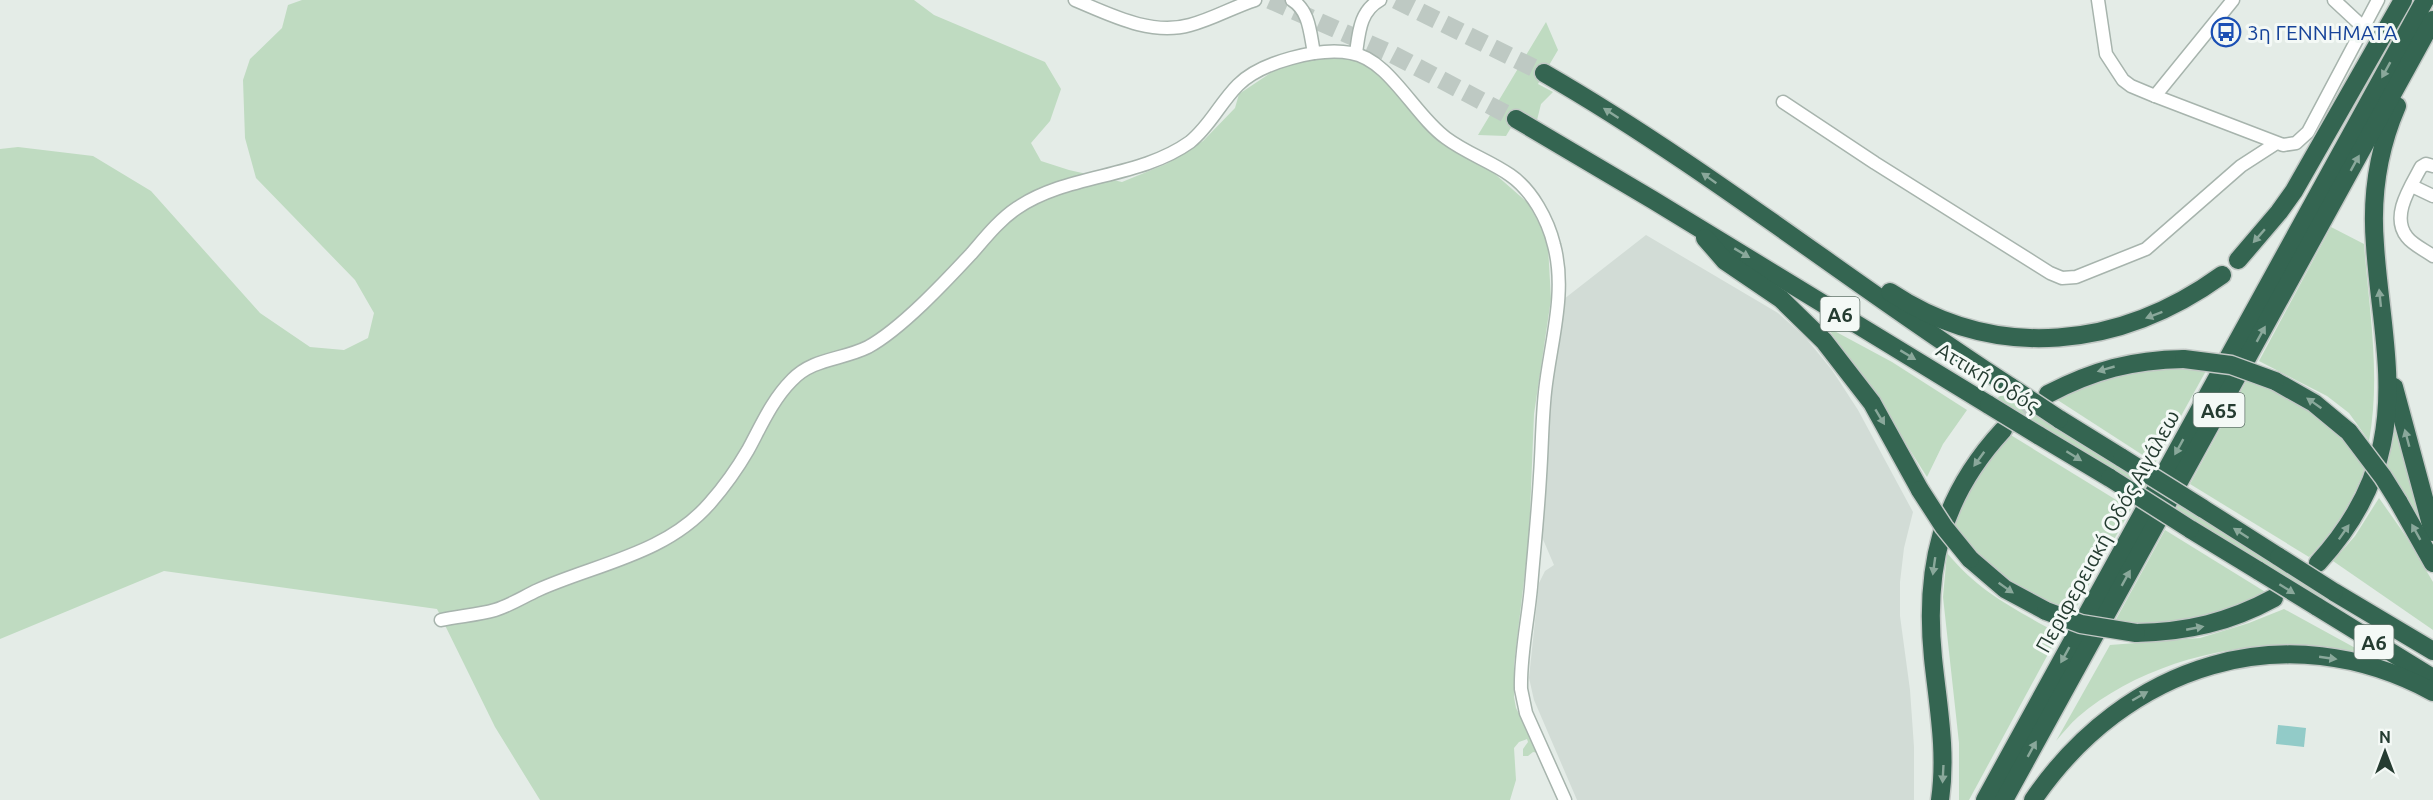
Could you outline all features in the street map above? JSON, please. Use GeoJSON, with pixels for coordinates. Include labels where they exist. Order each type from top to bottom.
{"type":"FeatureCollection","features":[{"type":"Feature","properties":{"kind":"highway"},"geometry":{"type":"LineString","coordinates":[[2238,260],[2294,191],[2403,0]]}},
{"type":"Feature","properties":{"kind":"highway","name":"Περιφερειακή Οδός Αιγάλεω"},"geometry":{"type":"LineString","coordinates":[[1985,800],[2425,0]]}},
{"type":"Feature","properties":{"kind":"highway"},"geometry":{"type":"LineString","coordinates":[[2318,563],[2352,520],[2378,464],[2387,411],[2386,356],[2374,242],[2374,213],[2379,163],[2389,124],[2424,52],[2433,21]]}},
{"type":"Feature","properties":{"kind":"highway","name":"Περιφερειακή Οδός Αιγάλεω"},"geometry":{"type":"LineString","coordinates":[[2004,800],[2433,21]]}},
{"type":"Feature","properties":{"kind":"highway","name":"Αττική Οδός"},"geometry":{"type":"LineString","coordinates":[[1544,73],[1660,145],[1881,299],[2060,419],[2334,592],[2433,651]]}},
{"type":"Feature","properties":{"kind":"highway","name":"Αττική Οδός"},"geometry":{"type":"LineString","coordinates":[[1516,119],[1692,223],[2433,678]]}},
{"type":"Feature","properties":{"kind":"highway"},"geometry":{"type":"LineString","coordinates":[[1692,223],[1725,261],[1781,299],[1824,341],[1872,403],[1920,490],[1944,526],[1970,559],[2006,589],[2046,611],[2081,624],[2136,633],[2175,632],[2222,622],[2274,598]]}},
{"type":"Feature","properties":{"kind":"highway"},"geometry":{"type":"LineString","coordinates":[[1775,224],[1918,308],[1971,329],[2011,337],[2054,339],[2106,331],[2164,311],[2189,298],[2222,275]]}},
{"type":"Feature","properties":{"kind":"highway"},"geometry":{"type":"LineString","coordinates":[[2386,356],[2433,532]]}},
{"type":"Feature","properties":{"kind":"highway"},"geometry":{"type":"LineString","coordinates":[[2048,394],[2082,378],[2127,364],[2184,359],[2231,365],[2275,381],[2314,403],[2349,432],[2384,477],[2433,563]]}},
{"type":"Feature","properties":{"kind":"highway"},"geometry":{"type":"LineString","coordinates":[[1941,800],[1943,747],[1931,616],[1934,562],[1947,515],[1959,491],[1981,455],[2003,430]]}},
{"type":"Feature","properties":{"kind":"highway"},"geometry":{"type":"LineString","coordinates":[[2033,800],[2077,745],[2122,707],[2175,678],[2222,663],[2274,656],[2320,657],[2379,669],[2433,692]]}},
{"type":"Feature","properties":{"kind":"street"},"geometry":{"type":"LineString","coordinates":[[1075,0],[1156,28],[1178,28],[1193,24],[1255,0]]}},
{"type":"Feature","properties":{"kind":"street"},"geometry":{"type":"LineString","coordinates":[[1292,0],[1303,9],[1307,17],[1314,53]]}},
{"type":"Feature","properties":{"kind":"street"},"geometry":{"type":"LineString","coordinates":[[1356,53],[1364,15],[1380,0]]}},
{"type":"Feature","properties":{"kind":"street"},"geometry":{"type":"LineString","coordinates":[[2098,0],[2102,43],[2110,63],[2131,86],[2276,144],[2289,145],[2303,139],[2308,132],[2378,0]]}},
{"type":"Feature","properties":{"kind":"street"},"geometry":{"type":"LineString","coordinates":[[2155,96],[2233,0]]}},
{"type":"Feature","properties":{"kind":"street"},"geometry":{"type":"LineString","coordinates":[[2334,0],[2363,27]]}},
{"type":"Feature","properties":{"kind":"street"},"geometry":{"type":"LineString","coordinates":[[441,620],[490,612],[513,604],[537,591],[618,561],[663,540],[687,525],[708,506],[738,466],[769,410],[792,380],[808,367],[865,348],[884,336],[953,273],[1012,211],[1055,189],[1120,172],[1163,157],[1189,142],[1212,122],[1243,80],[1288,59],[1314,53],[1356,53],[1377,64],[1438,133],[1516,180],[1546,222],[1554,245],[1558,284],[1557,312],[1543,408],[1540,476],[1521,689],[1526,713],[1565,800]]}},
{"type":"Feature","properties":{"kind":"street"},"geometry":{"type":"LineString","coordinates":[[1783,102],[2050,273],[2069,279],[2146,249],[2241,166],[2276,144]]}},
{"type":"Feature","properties":{"kind":"street"},"geometry":{"type":"LineString","coordinates":[[2433,166],[2422,165],[2401,210],[2402,228],[2409,239],[2433,256]]}},
{"type":"Feature","properties":{"kind":"street"},"geometry":{"type":"LineString","coordinates":[[2412,186],[2433,196]]}},
{"type":"Feature","properties":{"kind":"shaded area"},"geometry":{"type":"Polygon","coordinates":[[[1646,235],[1778,313],[1805,337],[1832,370],[1858,410],[1913,512],[1904,548],[1900,582],[1900,616],[1910,690],[1914,747],[1914,800],[1577,800],[1534,700],[1529,678],[1539,583],[1545,571],[1554,565],[1542,537],[1551,392],[1564,299],[1646,235]]]}},
{"type":"Feature","properties":{"kind":"green space"},"geometry":{"type":"Polygon","coordinates":[[[302,0],[914,0],[934,15],[1045,62],[1061,89],[1050,121],[1031,143],[1041,161],[1122,182],[1166,164],[1203,141],[1235,108],[1239,94],[1278,68],[1302,56],[1346,58],[1372,64],[1370,69],[1382,75],[1528,203],[1548,246],[1551,299],[1534,414],[1529,538],[1514,665],[1516,708],[1539,753],[1533,752],[1528,756],[1523,756],[1527,739],[1519,742],[1514,748],[1516,780],[1510,800],[540,800],[495,727],[437,609],[164,571],[0,639],[0,149],[18,147],[93,156],[151,191],[260,313],[310,347],[344,350],[368,338],[374,313],[355,280],[256,178],[245,138],[243,80],[250,59],[282,28],[288,5],[302,0]]]}},
{"type":"Feature","properties":{"kind":"green space"},"geometry":{"type":"Polygon","coordinates":[[[1546,22],[1558,50],[1538,84],[1553,92],[1541,104],[1537,120],[1521,111],[1506,136],[1478,135],[1546,22]]]}},
{"type":"Feature","properties":{"kind":"green space"},"geometry":{"type":"Polygon","coordinates":[[[2331,227],[2364,244],[2374,367],[2369,441],[2349,413],[2327,396],[2259,361],[2331,227]]]}},
{"type":"Feature","properties":{"kind":"green space"},"geometry":{"type":"Polygon","coordinates":[[[1827,327],[1892,362],[1967,410],[1943,444],[1927,477],[1875,395],[1827,327]]]}},
{"type":"Feature","properties":{"kind":"green space"},"geometry":{"type":"Polygon","coordinates":[[[2179,367],[2207,369],[2155,463],[2056,399],[2084,385],[2115,374],[2179,367]]]}},
{"type":"Feature","properties":{"kind":"green space"},"geometry":{"type":"Polygon","coordinates":[[[2248,378],[2282,394],[2313,414],[2341,438],[2366,466],[2342,515],[2309,557],[2190,484],[2248,378]]]}},
{"type":"Feature","properties":{"kind":"green space"},"geometry":{"type":"Polygon","coordinates":[[[2003,394],[2328,598],[2323,601],[1996,399],[2003,394]]]}},
{"type":"Feature","properties":{"kind":"green space"},"geometry":{"type":"Polygon","coordinates":[[[2396,424],[2425,531],[2386,466],[2396,424]]]}},
{"type":"Feature","properties":{"kind":"green space"},"geometry":{"type":"Polygon","coordinates":[[[2009,434],[2131,509],[2073,613],[2037,596],[2006,577],[1978,553],[1952,523],[1976,476],[2009,434]]]}},
{"type":"Feature","properties":{"kind":"green space"},"geometry":{"type":"Polygon","coordinates":[[[2379,498],[2405,535],[2433,582],[2433,630],[2333,561],[2355,536],[2379,498]]]}},
{"type":"Feature","properties":{"kind":"green space"},"geometry":{"type":"Polygon","coordinates":[[[2165,530],[2267,593],[2209,618],[2146,626],[2114,623],[2165,530]]]}},
{"type":"Feature","properties":{"kind":"green space"},"geometry":{"type":"Polygon","coordinates":[[[1947,553],[1985,590],[2059,634],[1969,800],[1959,800],[1959,743],[1943,597],[1947,553]]]}},
{"type":"Feature","properties":{"kind":"green space"},"geometry":{"type":"Polygon","coordinates":[[[2284,609],[2379,661],[2325,648],[2293,646],[2261,646],[2228,650],[2195,658],[2132,681],[2078,717],[2056,741],[2110,645],[2200,638],[2249,623],[2284,609]]]}},
{"type":"Feature","properties":{"kind":"water"},"geometry":{"type":"Polygon","coordinates":[[[2278,725],[2306,728],[2304,747],[2276,744],[2278,725]]]}},
{"type":"Feature","properties":{"kind":"tunnel"},"geometry":{"type":"LineString","coordinates":[[1270,0],[1392,54],[1516,119]]}},
{"type":"Feature","properties":{"kind":"tunnel"},"geometry":{"type":"LineString","coordinates":[[1396,0],[1544,73]]}},
{"type":"Feature","properties":{"kind":"tunnel"},"geometry":{"type":"LineString","coordinates":[[2003,430],[2046,395]]}},
{"type":"Feature","properties":{"kind":"place","name":"3η ΓΕΝΝΗΜΑΤΑ"},"geometry":{"type":"Point","coordinates":[2226,32]}}]}
